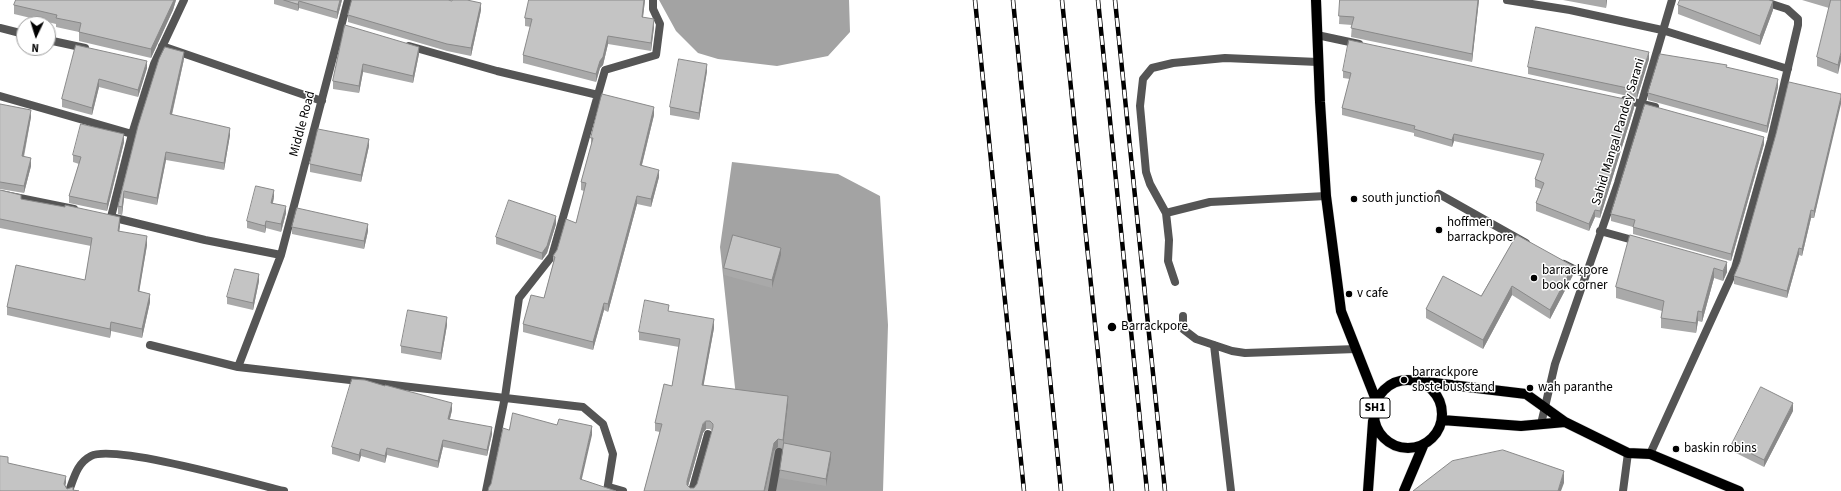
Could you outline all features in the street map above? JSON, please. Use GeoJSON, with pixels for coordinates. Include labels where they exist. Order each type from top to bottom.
{"type":"FeatureCollection","features":[{"type":"Feature","properties":{"kind":"main road"},"geometry":{"type":"LineString","coordinates":[[1316,0],[1326,196],[1341,311],[1376,400]]}},
{"type":"Feature","properties":{"kind":"main road","name":"SH1"},"geometry":{"type":"LineString","coordinates":[[1368,491],[1373,416],[1376,400],[1387,387],[1402,380],[1526,394],[1565,422],[1628,453],[1650,454],[1739,491]]}},
{"type":"Feature","properties":{"kind":"main road"},"geometry":{"type":"LineString","coordinates":[[1404,491],[1422,446],[1436,436],[1442,420],[1441,404],[1432,390],[1418,381]]}},
{"type":"Feature","properties":{"kind":"main road","name":"SH1"},"geometry":{"type":"LineString","coordinates":[[1373,416],[1379,432],[1390,444],[1406,449],[1422,446]]}},
{"type":"Feature","properties":{"kind":"main road"},"geometry":{"type":"LineString","coordinates":[[1442,420],[1521,426],[1565,422]]}},
{"type":"Feature","properties":{"kind":"street"},"geometry":{"type":"LineString","coordinates":[[184,0],[162,46],[150,63],[132,134],[108,216],[205,240],[281,255]]}},
{"type":"Feature","properties":{"kind":"street","name":"Middle Road"},"geometry":{"type":"LineString","coordinates":[[238,367],[281,255],[322,101],[345,27],[348,0]]}},
{"type":"Feature","properties":{"kind":"street"},"geometry":{"type":"LineString","coordinates":[[486,491],[505,397],[519,298],[552,256],[605,70],[656,55],[660,24],[653,9],[653,0]]}},
{"type":"Feature","properties":{"kind":"street"},"geometry":{"type":"LineString","coordinates":[[1507,0],[1570,10],[1662,30],[1788,70]]}},
{"type":"Feature","properties":{"kind":"street","name":"Sahid Mangal Pandey Sarani"},"geometry":{"type":"LineString","coordinates":[[1541,424],[1546,408],[1555,364],[1586,271],[1618,183],[1672,0]]}},
{"type":"Feature","properties":{"kind":"street"},"geometry":{"type":"LineString","coordinates":[[1650,454],[1731,267],[1788,70],[1798,19],[1787,9],[1759,0]]}},
{"type":"Feature","properties":{"kind":"street"},"geometry":{"type":"LineString","coordinates":[[0,28],[16,32]]}},
{"type":"Feature","properties":{"kind":"street"},"geometry":{"type":"LineString","coordinates":[[1317,35],[1371,46]]}},
{"type":"Feature","properties":{"kind":"street"},"geometry":{"type":"LineString","coordinates":[[56,42],[93,50]]}},
{"type":"Feature","properties":{"kind":"street"},"geometry":{"type":"LineString","coordinates":[[401,43],[497,71],[598,95]]}},
{"type":"Feature","properties":{"kind":"street"},"geometry":{"type":"LineString","coordinates":[[162,46],[322,101]]}},
{"type":"Feature","properties":{"kind":"street"},"geometry":{"type":"LineString","coordinates":[[1176,282],[1168,261],[1169,240],[1166,213],[1150,184],[1146,172],[1140,106],[1143,79],[1152,68],[1173,63],[1226,58],[1318,62]]}},
{"type":"Feature","properties":{"kind":"street"},"geometry":{"type":"LineString","coordinates":[[0,96],[132,134]]}},
{"type":"Feature","properties":{"kind":"street"},"geometry":{"type":"LineString","coordinates":[[1618,99],[1664,110]]}},
{"type":"Feature","properties":{"kind":"street"},"geometry":{"type":"LineString","coordinates":[[0,194],[83,211]]}},
{"type":"Feature","properties":{"kind":"street"},"geometry":{"type":"LineString","coordinates":[[1439,194],[1535,248]]}},
{"type":"Feature","properties":{"kind":"street"},"geometry":{"type":"LineString","coordinates":[[1166,213],[1210,202],[1326,196]]}},
{"type":"Feature","properties":{"kind":"street"},"geometry":{"type":"LineString","coordinates":[[1600,231],[1650,245]]}},
{"type":"Feature","properties":{"kind":"street"},"geometry":{"type":"LineString","coordinates":[[1556,260],[1580,272],[1586,271]]}},
{"type":"Feature","properties":{"kind":"street"},"geometry":{"type":"LineString","coordinates":[[1183,316],[1183,329],[1196,339],[1232,351],[1245,353],[1356,349]]}},
{"type":"Feature","properties":{"kind":"street"},"geometry":{"type":"LineString","coordinates":[[150,345],[238,367],[584,407],[602,424],[613,454],[608,489],[623,491]]}},
{"type":"Feature","properties":{"kind":"street"},"geometry":{"type":"LineString","coordinates":[[1214,345],[1231,491]]}},
{"type":"Feature","properties":{"kind":"street"},"geometry":{"type":"LineString","coordinates":[[692,491],[708,434]]}},
{"type":"Feature","properties":{"kind":"street"},"geometry":{"type":"LineString","coordinates":[[772,491],[779,452]]}},
{"type":"Feature","properties":{"kind":"street"},"geometry":{"type":"LineString","coordinates":[[69,491],[79,466],[92,456],[115,453],[148,458],[284,491]]}},
{"type":"Feature","properties":{"kind":"street"},"geometry":{"type":"LineString","coordinates":[[1623,491],[1628,453]]}},
{"type":"Feature","properties":{"kind":"shaded area"},"geometry":{"type":"Polygon","coordinates":[[[659,0],[849,0],[850,32],[828,56],[777,66],[718,59],[698,53],[676,31],[659,0]]]}},
{"type":"Feature","properties":{"kind":"shaded area"},"geometry":{"type":"Polygon","coordinates":[[[732,162],[838,174],[880,196],[888,325],[883,491],[757,491],[742,453],[720,247],[732,162]]]}},
{"type":"Feature","properties":{"kind":"building"},"geometry":{"type":"Polygon","coordinates":[[[16,0],[174,0],[151,49],[79,32],[81,23],[56,18],[57,15],[14,5],[16,0]]]}},
{"type":"Feature","properties":{"kind":"building"},"geometry":{"type":"Polygon","coordinates":[[[284,0],[340,0],[337,12],[299,1],[298,4],[284,0]]]}},
{"type":"Feature","properties":{"kind":"building"},"geometry":{"type":"Polygon","coordinates":[[[352,0],[467,0],[481,3],[471,48],[447,44],[348,15],[352,0]]]}},
{"type":"Feature","properties":{"kind":"building"},"geometry":{"type":"Polygon","coordinates":[[[529,0],[644,0],[642,17],[654,19],[651,43],[608,36],[603,57],[600,61],[596,74],[523,55],[532,19],[525,18],[529,0]]]}},
{"type":"Feature","properties":{"kind":"building"},"geometry":{"type":"Polygon","coordinates":[[[1340,0],[1478,0],[1472,54],[1351,28],[1354,17],[1339,16],[1340,0]]]}},
{"type":"Feature","properties":{"kind":"building"},"geometry":{"type":"Polygon","coordinates":[[[1680,0],[1773,1],[1760,36],[1678,5],[1680,0]]]}},
{"type":"Feature","properties":{"kind":"building"},"geometry":{"type":"Polygon","coordinates":[[[1831,0],[1841,0],[1841,52],[1838,65],[1817,57],[1831,0]]]}},
{"type":"Feature","properties":{"kind":"building"},"geometry":{"type":"Polygon","coordinates":[[[345,25],[419,47],[413,76],[363,64],[359,86],[333,81],[345,25]]]}},
{"type":"Feature","properties":{"kind":"building"},"geometry":{"type":"Polygon","coordinates":[[[1536,27],[1649,52],[1637,90],[1528,67],[1536,27]]]}},
{"type":"Feature","properties":{"kind":"building"},"geometry":{"type":"Polygon","coordinates":[[[1349,40],[1634,101],[1600,211],[1595,210],[1589,224],[1536,203],[1544,183],[1535,179],[1544,154],[1454,134],[1452,140],[1414,129],[1415,126],[1342,108],[1351,73],[1343,71],[1349,40]]]}},
{"type":"Feature","properties":{"kind":"building"},"geometry":{"type":"Polygon","coordinates":[[[76,45],[147,61],[138,90],[99,79],[92,108],[62,99],[76,45]]]}},
{"type":"Feature","properties":{"kind":"building"},"geometry":{"type":"Polygon","coordinates":[[[165,47],[184,52],[170,114],[230,128],[224,163],[166,152],[157,198],[124,191],[122,207],[118,206],[138,126],[159,59],[165,47]]]}},
{"type":"Feature","properties":{"kind":"building"},"geometry":{"type":"Polygon","coordinates":[[[1660,54],[1727,65],[1726,67],[1778,79],[1767,126],[1648,93],[1660,54]]]}},
{"type":"Feature","properties":{"kind":"building"},"geometry":{"type":"Polygon","coordinates":[[[679,59],[707,64],[699,113],[670,107],[679,59]]]}},
{"type":"Feature","properties":{"kind":"building"},"geometry":{"type":"Polygon","coordinates":[[[1789,82],[1841,94],[1841,97],[1814,211],[1811,210],[1802,249],[1799,248],[1787,291],[1734,276],[1740,262],[1789,82]]]}},
{"type":"Feature","properties":{"kind":"building"},"geometry":{"type":"Polygon","coordinates":[[[602,94],[654,107],[640,165],[659,170],[651,199],[637,196],[608,304],[604,303],[593,342],[523,324],[531,295],[544,298],[555,257],[553,256],[557,250],[566,219],[576,223],[586,183],[581,182],[593,138],[591,138],[602,94]]]}},
{"type":"Feature","properties":{"kind":"building"},"geometry":{"type":"Polygon","coordinates":[[[0,104],[31,110],[22,156],[31,158],[24,186],[0,182],[0,104]]]}},
{"type":"Feature","properties":{"kind":"building"},"geometry":{"type":"Polygon","coordinates":[[[1645,104],[1764,137],[1731,254],[1633,227],[1635,220],[1611,214],[1645,104]]]}},
{"type":"Feature","properties":{"kind":"building"},"geometry":{"type":"Polygon","coordinates":[[[81,124],[124,134],[107,204],[69,196],[81,157],[73,155],[81,124]]]}},
{"type":"Feature","properties":{"kind":"building"},"geometry":{"type":"Polygon","coordinates":[[[318,129],[369,139],[361,175],[310,164],[318,129]]]}},
{"type":"Feature","properties":{"kind":"building"},"geometry":{"type":"Polygon","coordinates":[[[256,186],[274,190],[271,203],[286,206],[281,224],[266,221],[265,226],[247,221],[256,186]]]}},
{"type":"Feature","properties":{"kind":"building"},"geometry":{"type":"Polygon","coordinates":[[[0,190],[21,195],[21,199],[65,207],[65,205],[120,217],[118,231],[147,236],[138,291],[150,294],[142,329],[111,322],[110,329],[7,307],[16,265],[85,280],[92,238],[0,219],[0,190]]]}},
{"type":"Feature","properties":{"kind":"building"},"geometry":{"type":"Polygon","coordinates":[[[509,200],[556,216],[547,246],[542,253],[496,237],[509,200]]]}},
{"type":"Feature","properties":{"kind":"building"},"geometry":{"type":"Polygon","coordinates":[[[297,208],[368,224],[364,241],[292,227],[297,208]]]}},
{"type":"Feature","properties":{"kind":"building"},"geometry":{"type":"Polygon","coordinates":[[[733,235],[781,248],[772,280],[724,268],[733,235]]]}},
{"type":"Feature","properties":{"kind":"building"},"geometry":{"type":"Polygon","coordinates":[[[1517,235],[1573,266],[1550,310],[1512,286],[1483,340],[1426,309],[1443,276],[1481,296],[1517,235]]]}},
{"type":"Feature","properties":{"kind":"building"},"geometry":{"type":"Polygon","coordinates":[[[1630,235],[1727,262],[1723,271],[1714,268],[1702,312],[1698,311],[1696,323],[1661,318],[1664,301],[1616,287],[1630,235]]]}},
{"type":"Feature","properties":{"kind":"building"},"geometry":{"type":"Polygon","coordinates":[[[235,269],[259,274],[253,303],[227,297],[235,269]]]}},
{"type":"Feature","properties":{"kind":"building"},"geometry":{"type":"Polygon","coordinates":[[[645,300],[669,305],[668,311],[714,319],[702,385],[788,396],[783,440],[778,439],[774,443],[764,491],[644,491],[662,424],[655,423],[664,384],[672,386],[680,339],[639,332],[645,300]],[[706,421],[703,424],[687,481],[687,485],[690,488],[694,488],[697,484],[713,427],[713,424],[710,421],[706,421]]]}},
{"type":"Feature","properties":{"kind":"building"},"geometry":{"type":"Polygon","coordinates":[[[408,310],[447,317],[441,353],[401,346],[408,310]]]}},
{"type":"Feature","properties":{"kind":"building"},"geometry":{"type":"Polygon","coordinates":[[[352,379],[365,380],[452,403],[448,419],[492,427],[487,450],[443,440],[438,461],[387,448],[385,456],[361,449],[359,455],[332,447],[352,379]]]}},
{"type":"Feature","properties":{"kind":"building"},"geometry":{"type":"Polygon","coordinates":[[[1761,387],[1793,403],[1764,460],[1732,444],[1761,387]]]}},
{"type":"Feature","properties":{"kind":"building"},"geometry":{"type":"Polygon","coordinates":[[[513,413],[557,425],[559,419],[592,426],[580,479],[616,491],[488,491],[491,484],[503,428],[509,430],[513,413]]]}},
{"type":"Feature","properties":{"kind":"building"},"geometry":{"type":"Polygon","coordinates":[[[784,443],[831,452],[826,479],[780,470],[784,443]]]}},
{"type":"Feature","properties":{"kind":"building"},"geometry":{"type":"Polygon","coordinates":[[[1503,450],[1564,471],[1558,491],[1413,491],[1452,461],[1503,450]]]}},
{"type":"Feature","properties":{"kind":"building"},"geometry":{"type":"Polygon","coordinates":[[[0,456],[8,457],[8,463],[66,476],[64,484],[67,489],[73,487],[73,490],[79,491],[0,491],[0,456]]]}},
{"type":"Feature","properties":{"kind":"railway"},"geometry":{"type":"LineString","coordinates":[[975,0],[1024,491]]}},
{"type":"Feature","properties":{"kind":"railway"},"geometry":{"type":"LineString","coordinates":[[1013,0],[1061,491]]}},
{"type":"Feature","properties":{"kind":"railway"},"geometry":{"type":"LineString","coordinates":[[1062,0],[1112,491]]}},
{"type":"Feature","properties":{"kind":"railway"},"geometry":{"type":"LineString","coordinates":[[1098,0],[1147,491]]}},
{"type":"Feature","properties":{"kind":"railway"},"geometry":{"type":"LineString","coordinates":[[1115,0],[1165,491]]}},
{"type":"Feature","properties":{"kind":"place","name":"south junction"},"geometry":{"type":"Point","coordinates":[1354,199]}},
{"type":"Feature","properties":{"kind":"place","name":"hoffmen barrackpore"},"geometry":{"type":"Point","coordinates":[1439,230]}},
{"type":"Feature","properties":{"kind":"place","name":"barrackpore book corner"},"geometry":{"type":"Point","coordinates":[1534,278]}},
{"type":"Feature","properties":{"kind":"place","name":"v cafe"},"geometry":{"type":"Point","coordinates":[1349,294]}},
{"type":"Feature","properties":{"kind":"place","name":"Barrackpore"},"geometry":{"type":"Point","coordinates":[1112,327]}},
{"type":"Feature","properties":{"kind":"place","name":"barrackpore sbstc bus stand"},"geometry":{"type":"Point","coordinates":[1404,380]}},
{"type":"Feature","properties":{"kind":"place","name":"wah paranthe"},"geometry":{"type":"Point","coordinates":[1530,388]}},
{"type":"Feature","properties":{"kind":"place","name":"baskin robins"},"geometry":{"type":"Point","coordinates":[1676,449]}}]}
